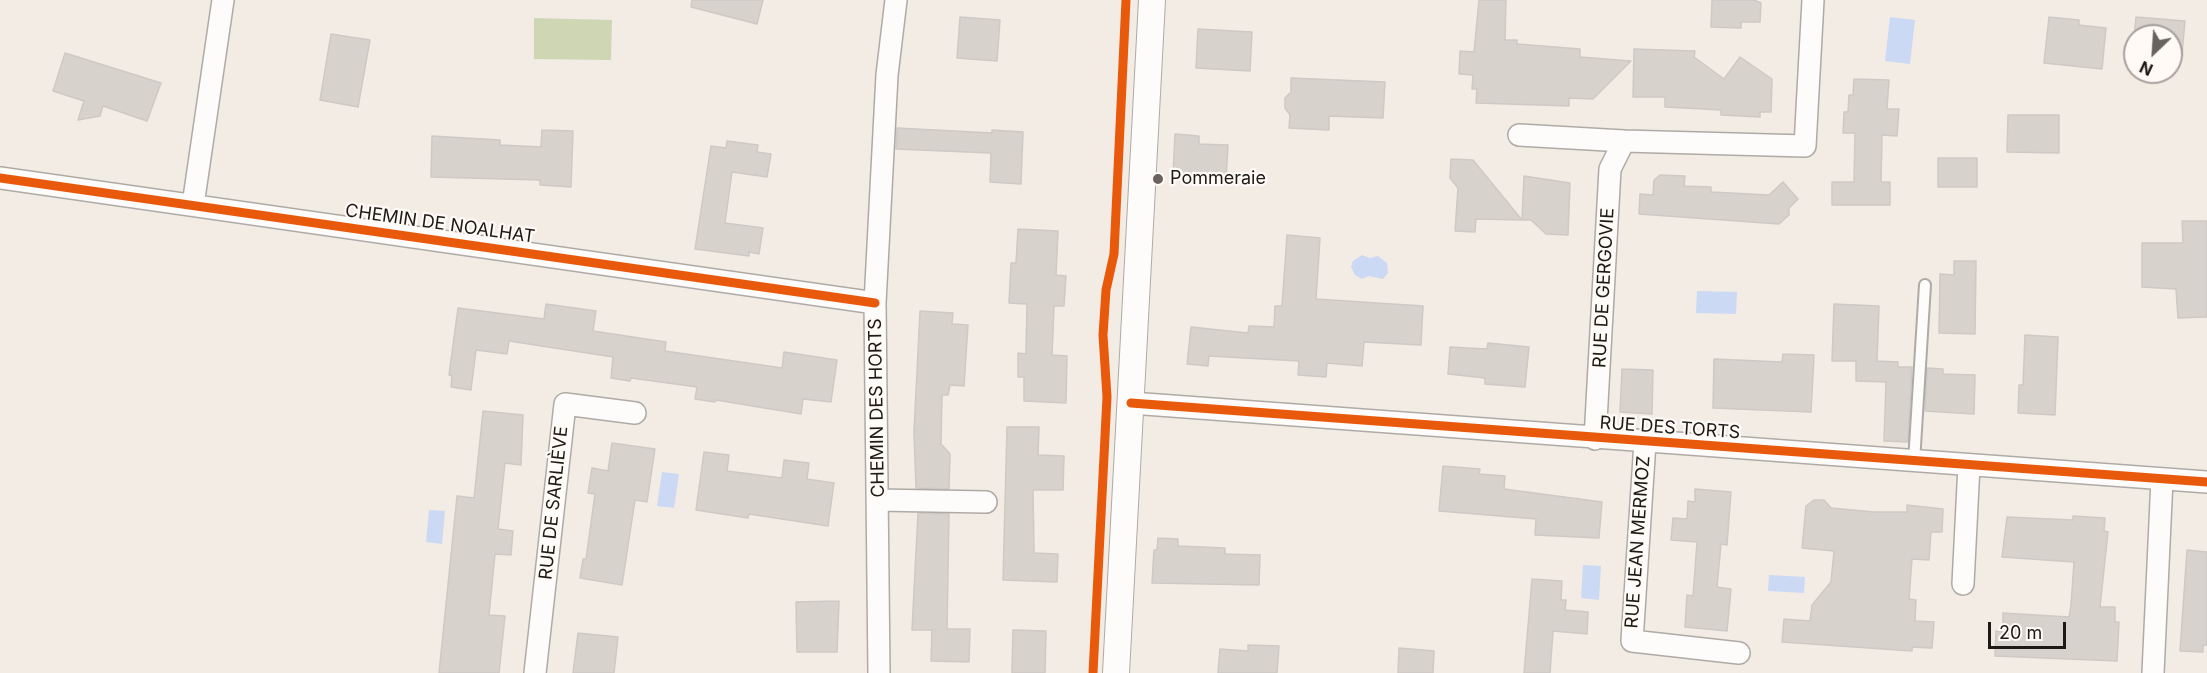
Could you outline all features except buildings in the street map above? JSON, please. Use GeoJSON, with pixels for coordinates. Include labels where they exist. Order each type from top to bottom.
{"type":"FeatureCollection","features":[{"type":"Feature","properties":{"kind":"street"},"geometry":{"type":"LineString","coordinates":[[194,205],[223,0]]}},
{"type":"Feature","properties":{"kind":"street","name":"CHEMIN DES HORTS"},"geometry":{"type":"LineString","coordinates":[[879,673],[875,303],[887,75],[896,0]]}},
{"type":"Feature","properties":{"kind":"street"},"geometry":{"type":"LineString","coordinates":[[1116,673],[1152,0]]}},
{"type":"Feature","properties":{"kind":"street"},"geometry":{"type":"LineString","coordinates":[[1520,135],[1624,141],[1805,146],[1813,0]]}},
{"type":"Feature","properties":{"kind":"street","name":"RUE DE GERGOVIE"},"geometry":{"type":"LineString","coordinates":[[1595,439],[1610,169],[1624,141]]}},
{"type":"Feature","properties":{"kind":"street","name":"CHEMIN DE NOALHAT"},"geometry":{"type":"LineString","coordinates":[[0,178],[875,303]]}},
{"type":"Feature","properties":{"kind":"street","name":"RUE DES TORTS"},"geometry":{"type":"LineString","coordinates":[[1131,403],[1595,439],[2207,482]]}},
{"type":"Feature","properties":{"kind":"street","name":"RUE DE SARLIÈVE"},"geometry":{"type":"LineString","coordinates":[[535,673],[565,404],[635,413]]}},
{"type":"Feature","properties":{"kind":"street","name":"RUE JEAN MERMOZ"},"geometry":{"type":"LineString","coordinates":[[1645,442],[1632,641],[1739,653]]}},
{"type":"Feature","properties":{"kind":"street"},"geometry":{"type":"LineString","coordinates":[[1963,584],[1969,465]]}},
{"type":"Feature","properties":{"kind":"street"},"geometry":{"type":"LineString","coordinates":[[2158,673],[2153,673],[2162,479]]}},
{"type":"Feature","properties":{"kind":"street"},"geometry":{"type":"LineString","coordinates":[[878,500],[986,502]]}},
{"type":"Feature","properties":{"kind":"lane"},"geometry":{"type":"LineString","coordinates":[[1914,462],[1925,285]]}},
{"type":"Feature","properties":{"kind":"green space"},"geometry":{"type":"Polygon","coordinates":[[[534,18],[612,20],[611,60],[534,59],[534,18]]]}},
{"type":"Feature","properties":{"kind":"water"},"geometry":{"type":"Polygon","coordinates":[[[1890,17],[1915,20],[1910,64],[1885,61],[1890,17]]]}},
{"type":"Feature","properties":{"kind":"water"},"geometry":{"type":"Polygon","coordinates":[[[1362,255],[1370,258],[1378,256],[1387,263],[1388,273],[1383,279],[1369,276],[1362,279],[1355,275],[1351,267],[1353,261],[1362,255]]]}},
{"type":"Feature","properties":{"kind":"water"},"geometry":{"type":"Polygon","coordinates":[[[1697,291],[1737,292],[1736,314],[1696,313],[1697,291]]]}},
{"type":"Feature","properties":{"kind":"water"},"geometry":{"type":"Polygon","coordinates":[[[662,472],[679,474],[674,508],[657,506],[662,472]]]}},
{"type":"Feature","properties":{"kind":"water"},"geometry":{"type":"Polygon","coordinates":[[[429,510],[445,511],[442,544],[426,542],[429,510]]]}},
{"type":"Feature","properties":{"kind":"water"},"geometry":{"type":"Polygon","coordinates":[[[1583,565],[1601,566],[1599,600],[1581,598],[1583,565]]]}},
{"type":"Feature","properties":{"kind":"water"},"geometry":{"type":"Polygon","coordinates":[[[1769,575],[1805,577],[1804,593],[1768,591],[1769,575]]]}},
{"type":"Feature","properties":{"kind":"cycle path"},"geometry":{"type":"LineString","coordinates":[[1093,673],[1107,397],[1103,335],[1106,290],[1114,254],[1126,0]]}},
{"type":"Feature","properties":{"kind":"cycle path"},"geometry":{"type":"LineString","coordinates":[[0,178],[875,303]]}},
{"type":"Feature","properties":{"kind":"cycle path"},"geometry":{"type":"LineString","coordinates":[[1131,403],[2207,482]]}},
{"type":"Feature","properties":{"kind":"place","name":"Pommeraie"},"geometry":{"type":"Point","coordinates":[1158,179]}}]}
